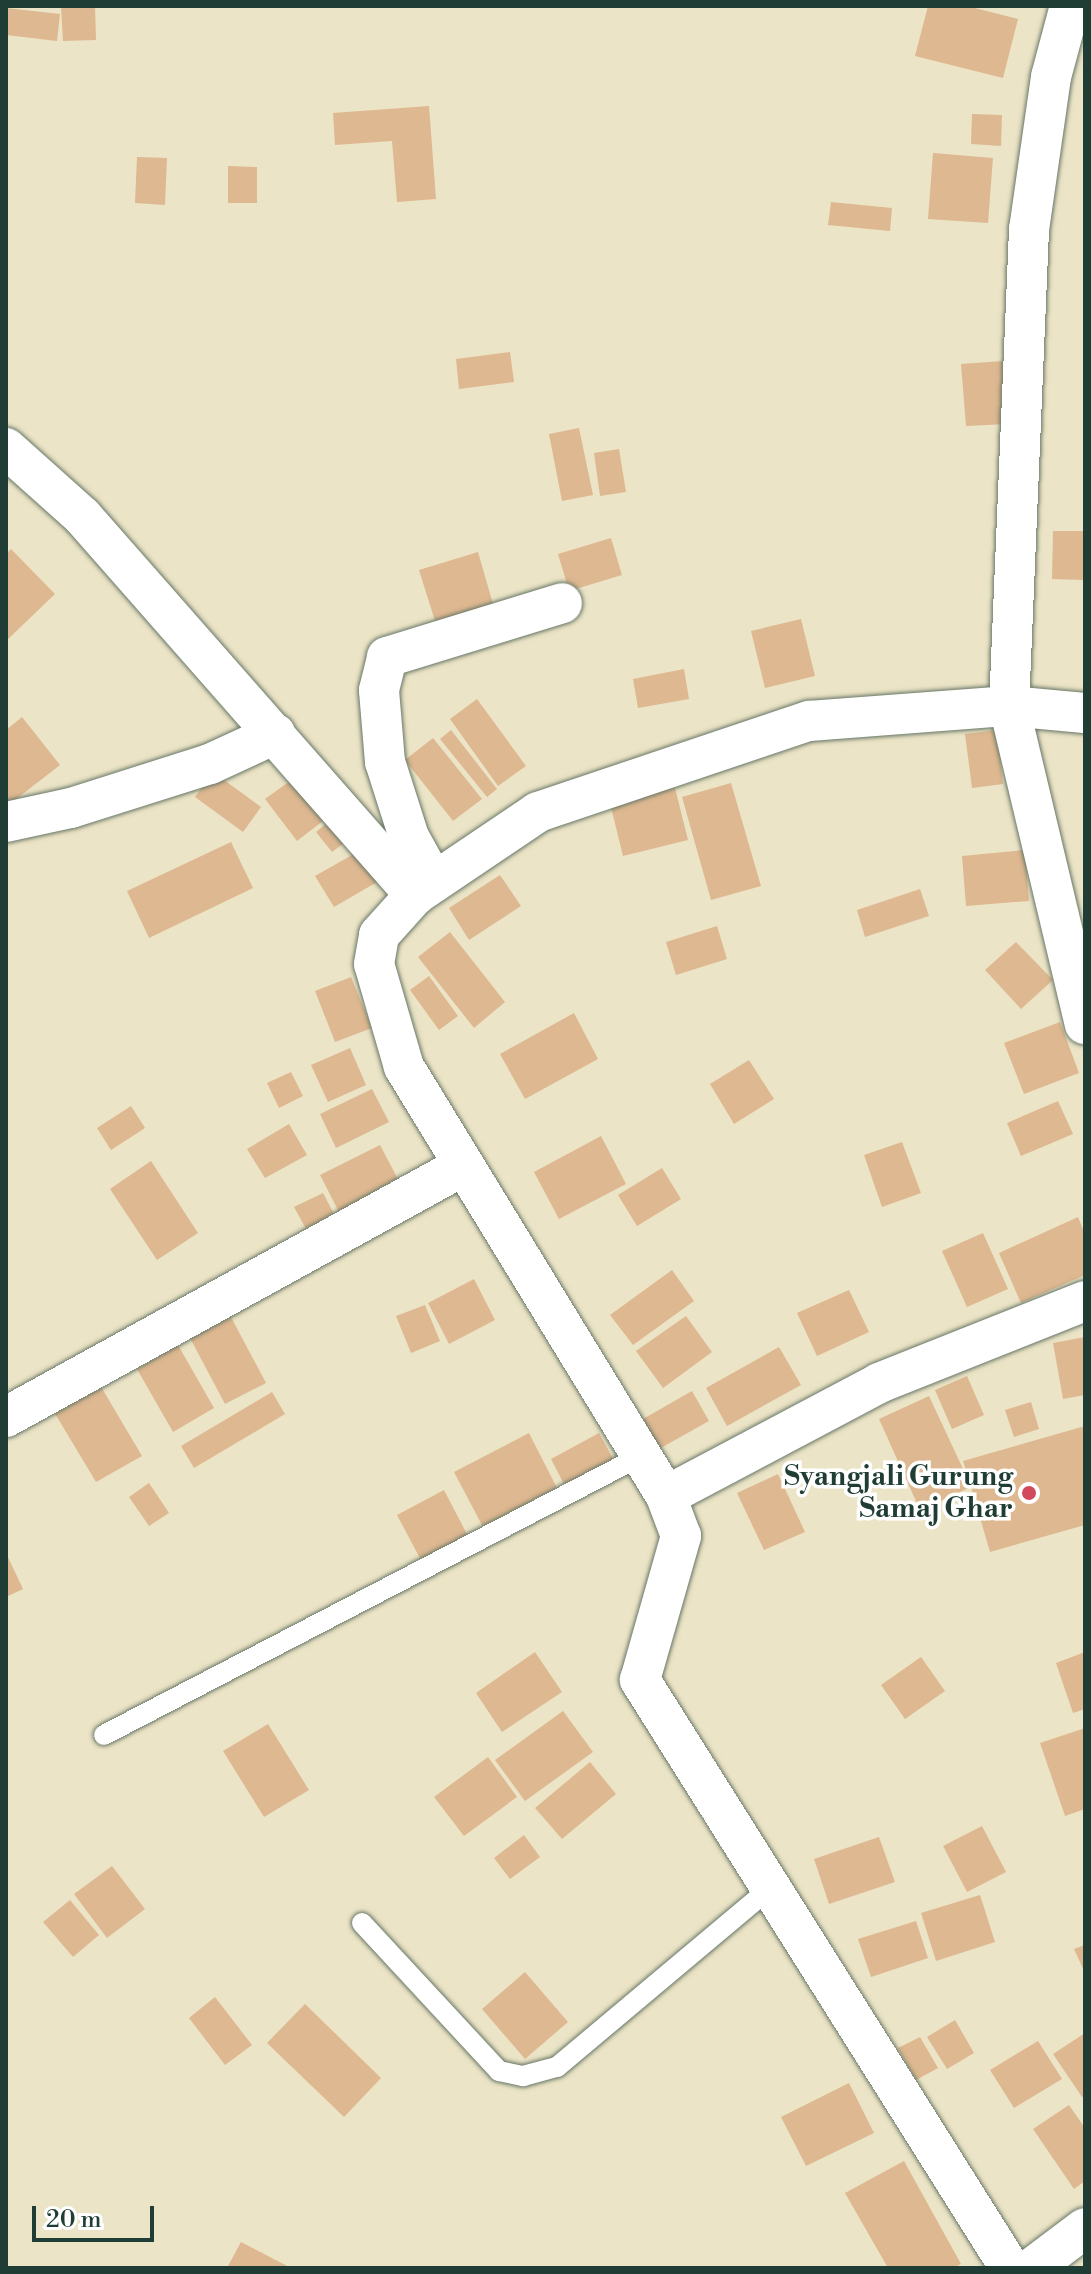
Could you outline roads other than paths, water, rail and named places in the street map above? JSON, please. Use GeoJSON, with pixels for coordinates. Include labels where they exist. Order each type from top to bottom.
{"type":"FeatureCollection","features":[{"type":"Feature","properties":{"kind":"street"},"geometry":{"type":"LineString","coordinates":[[1070,6],[1051,77],[1029,230],[1009,706],[1085,1024]]}},
{"type":"Feature","properties":{"kind":"street"},"geometry":{"type":"LineString","coordinates":[[6,448],[82,516],[275,734],[425,888]]}},
{"type":"Feature","properties":{"kind":"street"},"geometry":{"type":"LineString","coordinates":[[425,888],[385,762],[379,690],[387,657],[562,603]]}},
{"type":"Feature","properties":{"kind":"street"},"geometry":{"type":"LineString","coordinates":[[1010,2268],[640,1680],[681,1536],[666,1496],[639,1457],[404,1067],[374,964],[379,935],[425,888],[538,812],[809,721],[1009,706],[1085,713]]}},
{"type":"Feature","properties":{"kind":"street"},"geometry":{"type":"LineString","coordinates":[[6,822],[71,808],[196,768],[275,734]]}},
{"type":"Feature","properties":{"kind":"street"},"geometry":{"type":"LineString","coordinates":[[6,1417],[463,1166]]}},
{"type":"Feature","properties":{"kind":"street"},"geometry":{"type":"LineString","coordinates":[[666,1496],[879,1383],[1085,1301]]}},
{"type":"Feature","properties":{"kind":"street"},"geometry":{"type":"LineString","coordinates":[[1032,2268],[1085,2228]]}},
{"type":"Feature","properties":{"kind":"lane"},"geometry":{"type":"LineString","coordinates":[[104,1735],[639,1457]]}},
{"type":"Feature","properties":{"kind":"lane"},"geometry":{"type":"LineString","coordinates":[[362,1923],[499,2071],[523,2076],[557,2067],[769,1889]]}},
{"type":"Feature","properties":{"kind":"place","name":"Syangjali Gurung Samaj Ghar"},"geometry":{"type":"Point","coordinates":[1029,1493]}}]}
